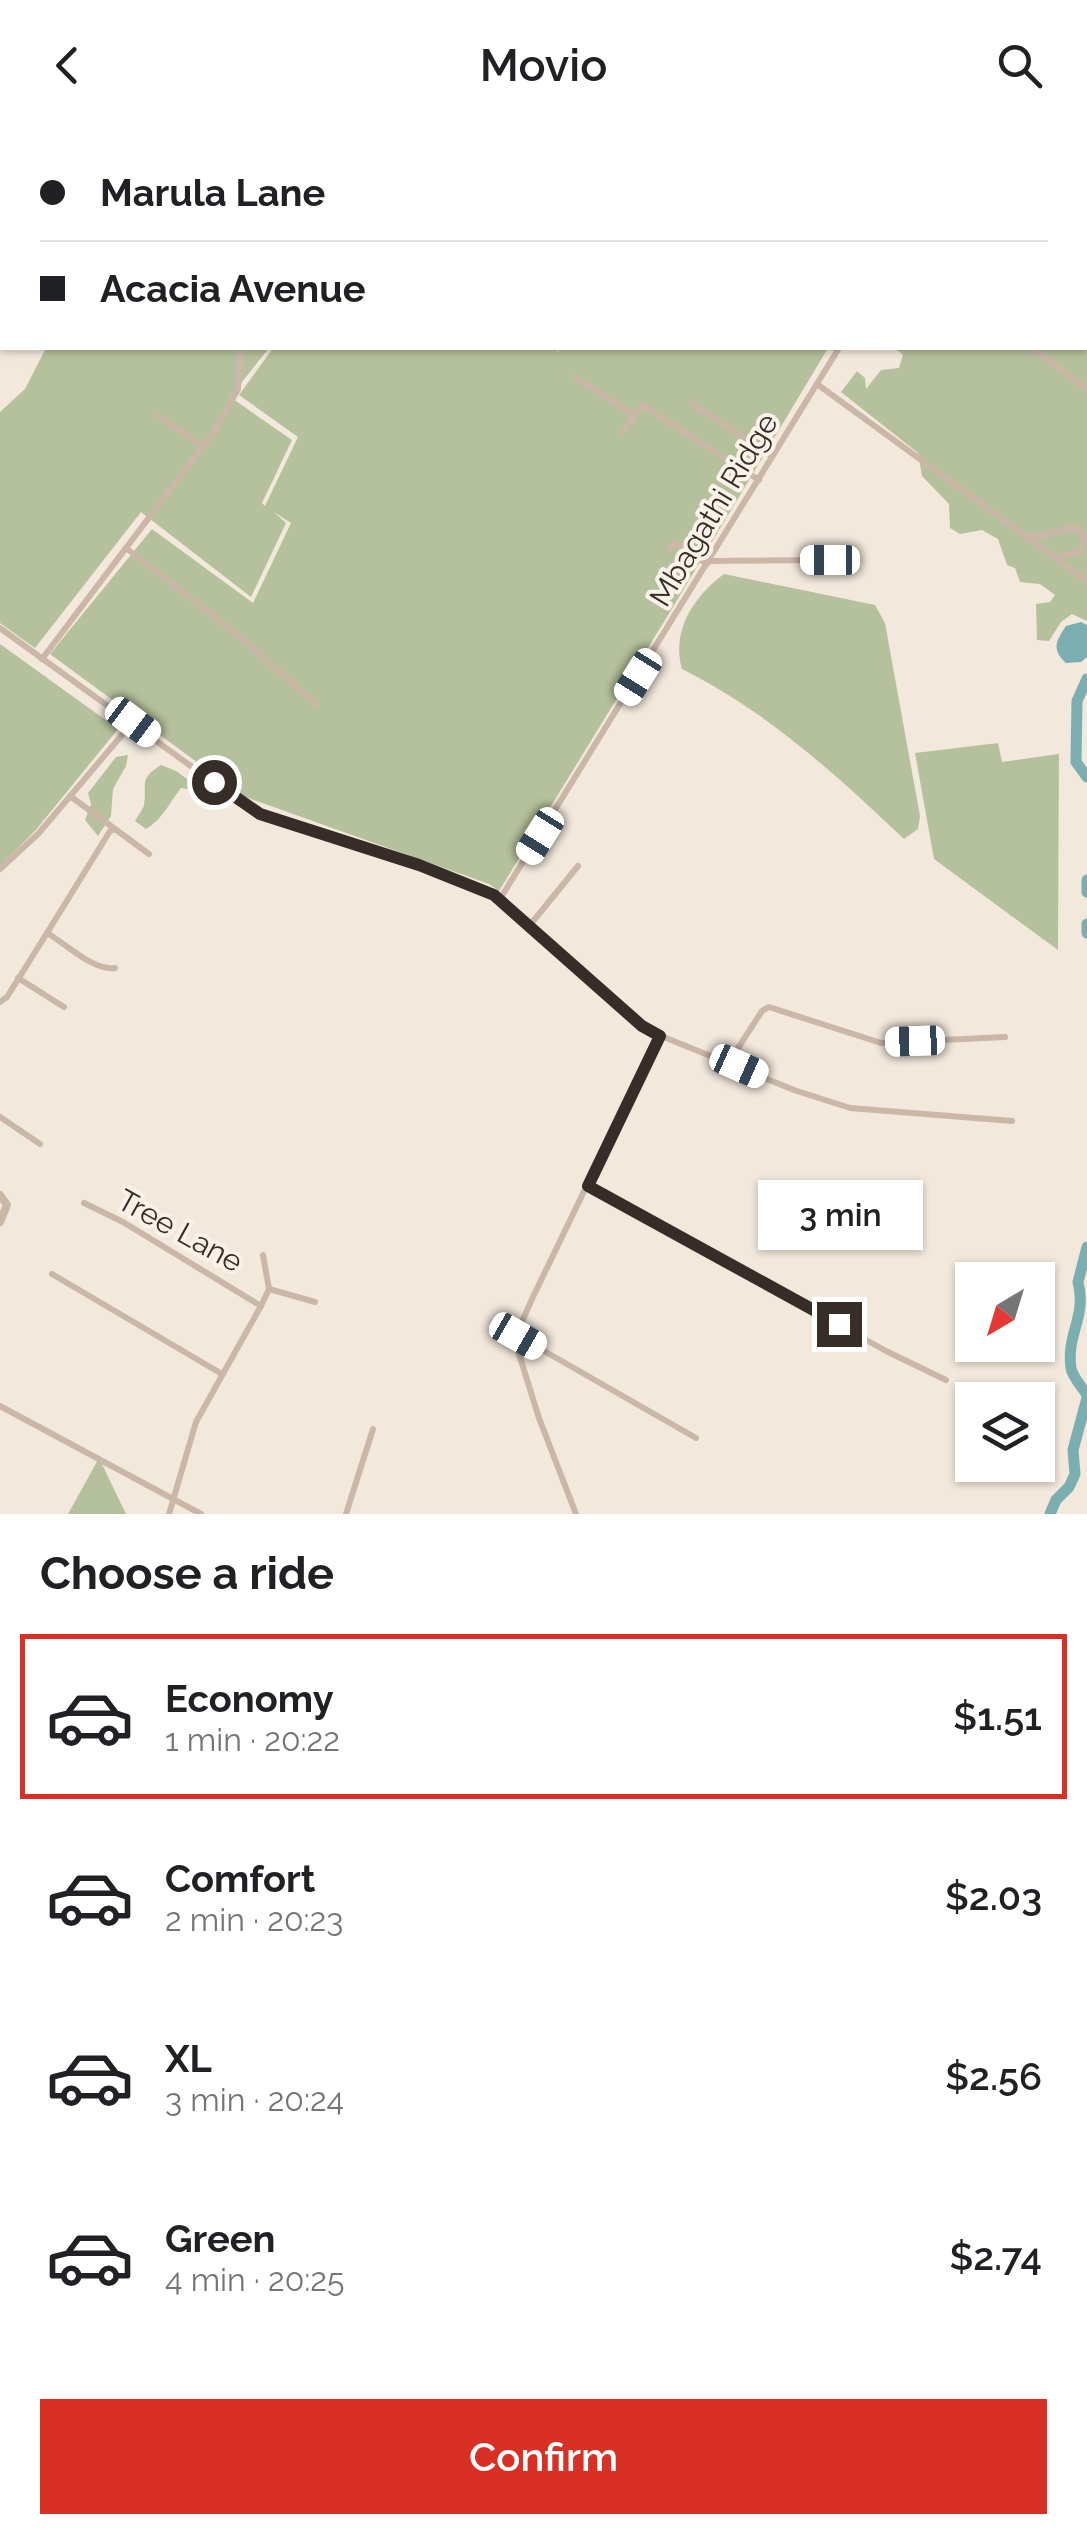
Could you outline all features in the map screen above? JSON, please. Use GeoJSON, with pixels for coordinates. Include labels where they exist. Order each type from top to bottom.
{"type":"FeatureCollection","features":[{"type":"Feature","properties":{"kind":"street"},"geometry":{"type":"LineString","coordinates":[[42,659],[202,447],[238,389],[240,350]]}},
{"type":"Feature","properties":{"kind":"street","name":"Mbagathi Ridge"},"geometry":{"type":"LineString","coordinates":[[500,899],[839,350]]}},
{"type":"Feature","properties":{"kind":"street"},"geometry":{"type":"LineString","coordinates":[[1035,350],[1087,389]]}},
{"type":"Feature","properties":{"kind":"street"},"geometry":{"type":"LineString","coordinates":[[575,377],[633,414]]}},
{"type":"Feature","properties":{"kind":"street"},"geometry":{"type":"LineString","coordinates":[[817,384],[1087,581]]}},
{"type":"Feature","properties":{"kind":"street"},"geometry":{"type":"LineString","coordinates":[[691,404],[772,456]]}},
{"type":"Feature","properties":{"kind":"street"},"geometry":{"type":"LineString","coordinates":[[622,434],[642,405],[759,480]]}},
{"type":"Feature","properties":{"kind":"street"},"geometry":{"type":"LineString","coordinates":[[157,415],[202,447]]}},
{"type":"Feature","properties":{"kind":"street"},"geometry":{"type":"LineString","coordinates":[[1026,536],[1074,527],[1084,534],[1080,552],[1055,557]]}},
{"type":"Feature","properties":{"kind":"street"},"geometry":{"type":"LineString","coordinates":[[669,550],[673,544],[681,546],[708,562],[830,560]]}},
{"type":"Feature","properties":{"kind":"street"},"geometry":{"type":"LineString","coordinates":[[126,548],[239,636],[317,705]]}},
{"type":"Feature","properties":{"kind":"street"},"geometry":{"type":"LineString","coordinates":[[0,628],[253,811],[419,865],[500,899],[642,1026],[660,1036],[850,1108],[1012,1121]]}},
{"type":"Feature","properties":{"kind":"street"},"geometry":{"type":"LineString","coordinates":[[0,869],[38,834],[133,722]]}},
{"type":"Feature","properties":{"kind":"street"},"geometry":{"type":"LineString","coordinates":[[70,796],[149,854]]}},
{"type":"Feature","properties":{"kind":"street"},"geometry":{"type":"LineString","coordinates":[[0,1002],[7,997],[110,831],[115,829]]}},
{"type":"Feature","properties":{"kind":"street"},"geometry":{"type":"LineString","coordinates":[[530,925],[578,866]]}},
{"type":"Feature","properties":{"kind":"street"},"geometry":{"type":"LineString","coordinates":[[47,933],[72,946],[91,965],[103,970],[115,968]]}},
{"type":"Feature","properties":{"kind":"street"},"geometry":{"type":"LineString","coordinates":[[18,978],[64,1008]]}},
{"type":"Feature","properties":{"kind":"street"},"geometry":{"type":"LineString","coordinates":[[729,1062],[769,1007],[880,1042],[1005,1037]]}},
{"type":"Feature","properties":{"kind":"street"},"geometry":{"type":"LineString","coordinates":[[576,1514],[539,1418],[518,1351],[518,1336],[532,1299],[660,1036]]}},
{"type":"Feature","properties":{"kind":"street"},"geometry":{"type":"LineString","coordinates":[[0,1117],[40,1144]]}},
{"type":"Feature","properties":{"kind":"street"},"geometry":{"type":"LineString","coordinates":[[588,1186],[886,1351],[946,1380]]}},
{"type":"Feature","properties":{"kind":"street"},"geometry":{"type":"LineString","coordinates":[[0,1195],[7,1204],[0,1222]]}},
{"type":"Feature","properties":{"kind":"street","name":"Tree Lane"},"geometry":{"type":"LineString","coordinates":[[84,1203],[244,1292],[261,1306],[196,1422],[169,1514]]}},
{"type":"Feature","properties":{"kind":"street"},"geometry":{"type":"LineString","coordinates":[[261,1306],[269,1289],[263,1255]]}},
{"type":"Feature","properties":{"kind":"street"},"geometry":{"type":"LineString","coordinates":[[52,1274],[222,1374]]}},
{"type":"Feature","properties":{"kind":"street"},"geometry":{"type":"LineString","coordinates":[[269,1289],[315,1302]]}},
{"type":"Feature","properties":{"kind":"street"},"geometry":{"type":"LineString","coordinates":[[518,1336],[696,1438]]}},
{"type":"Feature","properties":{"kind":"street"},"geometry":{"type":"LineString","coordinates":[[0,1406],[200,1514]]}},
{"type":"Feature","properties":{"kind":"street"},"geometry":{"type":"LineString","coordinates":[[346,1514],[373,1430]]}},
{"type":"Feature","properties":{"kind":"green space"},"geometry":{"type":"Polygon","coordinates":[[[45,350],[267,350],[230,397],[292,440],[262,503],[265,506],[298,437],[239,395],[272,350],[827,350],[499,891],[489,884],[243,796],[50,654],[152,529],[253,603],[291,523],[274,512],[286,523],[251,597],[141,512],[35,648],[0,623],[0,412],[25,389],[45,350]]]}},
{"type":"Feature","properties":{"kind":"green space"},"geometry":{"type":"Polygon","coordinates":[[[897,350],[1087,350],[1087,621],[1072,614],[1061,622],[1049,641],[1037,640],[1036,604],[1050,602],[1055,595],[1040,584],[1020,582],[1015,568],[1007,565],[998,539],[982,530],[960,534],[950,528],[949,504],[922,476],[918,453],[841,392],[857,371],[865,378],[866,389],[881,370],[899,368],[903,355],[897,350]]]}},
{"type":"Feature","properties":{"kind":"green space"},"geometry":{"type":"Polygon","coordinates":[[[724,574],[875,605],[885,623],[920,816],[918,829],[904,839],[772,724],[682,669],[680,641],[688,616],[703,593],[724,574]]]}},
{"type":"Feature","properties":{"kind":"green space"},"geometry":{"type":"Polygon","coordinates":[[[0,644],[118,729],[35,831],[0,866],[0,644]]]}},
{"type":"Feature","properties":{"kind":"green space"},"geometry":{"type":"Polygon","coordinates":[[[998,743],[1002,762],[1059,754],[1058,950],[934,859],[915,753],[998,743]]]}},
{"type":"Feature","properties":{"kind":"green space"},"geometry":{"type":"Polygon","coordinates":[[[128,755],[113,789],[111,816],[98,836],[85,820],[91,804],[88,793],[116,757],[128,755]]]}},
{"type":"Feature","properties":{"kind":"green space"},"geometry":{"type":"Polygon","coordinates":[[[161,765],[205,792],[181,788],[146,829],[135,821],[144,805],[146,779],[161,765]]]}},
{"type":"Feature","properties":{"kind":"green space"},"geometry":{"type":"Polygon","coordinates":[[[99,1458],[126,1514],[68,1514],[99,1458]]]}},
{"type":"Feature","properties":{"kind":"water"},"geometry":{"type":"Polygon","coordinates":[[[1081,622],[1087,625],[1087,657],[1081,662],[1066,663],[1058,653],[1058,641],[1066,626],[1081,622]]]}},
{"type":"Feature","properties":{"kind":"waterway"},"geometry":{"type":"LineString","coordinates":[[1087,679],[1077,701],[1076,762],[1087,777]]}},
{"type":"Feature","properties":{"kind":"waterway"},"geometry":{"type":"LineString","coordinates":[[1087,880],[1087,892]]}},
{"type":"Feature","properties":{"kind":"waterway"},"geometry":{"type":"LineString","coordinates":[[1087,924],[1087,933]]}},
{"type":"Feature","properties":{"kind":"waterway"},"geometry":{"type":"LineString","coordinates":[[1087,1247],[1078,1282],[1080,1305],[1070,1356],[1075,1378],[1087,1395]]}},
{"type":"Feature","properties":{"kind":"waterway"},"geometry":{"type":"LineString","coordinates":[[1050,1514],[1075,1474],[1073,1450],[1087,1398]]}},
{"type":"Feature","properties":{"kind":"route"},"geometry":{"type":"LineString","coordinates":[[214,782],[260,814],[419,865],[494,895],[642,1026],[660,1036],[588,1186],[839,1324]]}}]}
